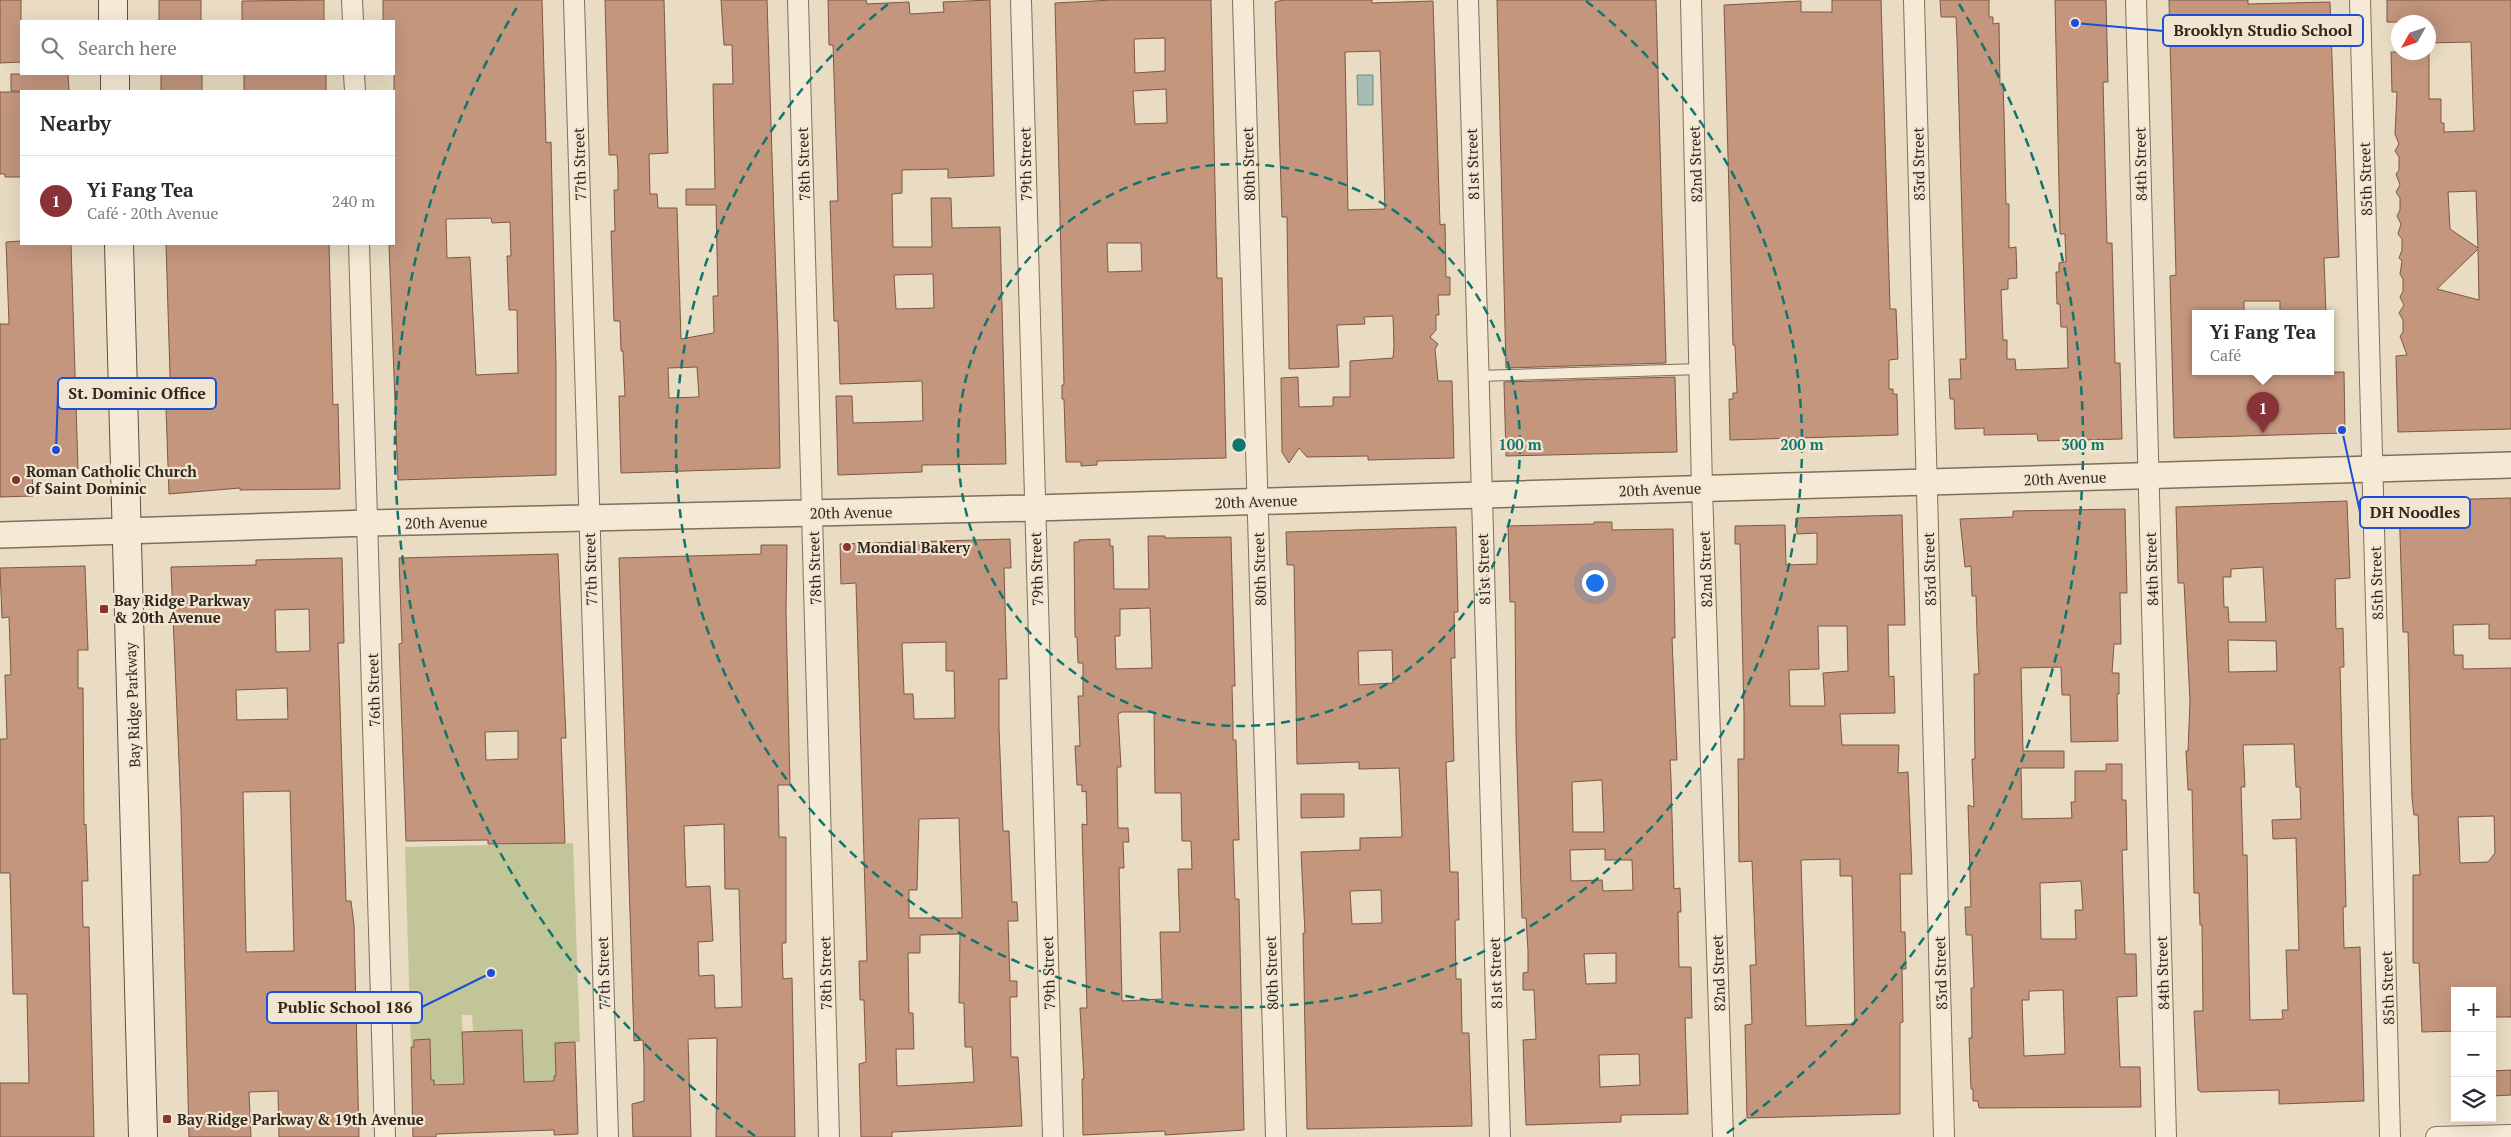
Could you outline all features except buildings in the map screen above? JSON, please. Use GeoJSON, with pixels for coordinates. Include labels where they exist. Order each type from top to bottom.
{"type":"FeatureCollection","features":[{"type":"Feature","properties":{"kind":"main road"},"geometry":{"type":"LineString","coordinates":[[113,0],[113,20]]}},
{"type":"Feature","properties":{"kind":"main road"},"geometry":{"type":"LineString","coordinates":[[115,75],[115,90]]}},
{"type":"Feature","properties":{"kind":"main road","name":"Bay Ridge Parkway"},"geometry":{"type":"LineString","coordinates":[[119,245],[144,1137]]}},
{"type":"Feature","properties":{"kind":"street"},"geometry":{"type":"LineString","coordinates":[[352,0],[353,20]]}},
{"type":"Feature","properties":{"kind":"street","name":"77th Street"},"geometry":{"type":"LineString","coordinates":[[574,0],[608,1137]]}},
{"type":"Feature","properties":{"kind":"street","name":"78th Street"},"geometry":{"type":"LineString","coordinates":[[798,0],[829,1137]]}},
{"type":"Feature","properties":{"kind":"street","name":"79th Street"},"geometry":{"type":"LineString","coordinates":[[1021,0],[1053,1137]]}},
{"type":"Feature","properties":{"kind":"street","name":"80th Street"},"geometry":{"type":"LineString","coordinates":[[1243,0],[1276,1137]]}},
{"type":"Feature","properties":{"kind":"street","name":"81st Street"},"geometry":{"type":"LineString","coordinates":[[1468,0],[1480,495],[1500,1137]]}},
{"type":"Feature","properties":{"kind":"street","name":"82nd Street"},"geometry":{"type":"LineString","coordinates":[[1691,0],[1701,369],[1702,488],[1723,1137]]}},
{"type":"Feature","properties":{"kind":"street","name":"83rd Street"},"geometry":{"type":"LineString","coordinates":[[1914,0],[1944,1137]]}},
{"type":"Feature","properties":{"kind":"street","name":"84th Street"},"geometry":{"type":"LineString","coordinates":[[2136,0],[2166,1137]]}},
{"type":"Feature","properties":{"kind":"street","name":"85th Street"},"geometry":{"type":"LineString","coordinates":[[2360,0],[2390,1137]]}},
{"type":"Feature","properties":{"kind":"street"},"geometry":{"type":"LineString","coordinates":[[354,75],[355,90]]}},
{"type":"Feature","properties":{"kind":"street","name":"76th Street"},"geometry":{"type":"LineString","coordinates":[[359,245],[385,1137]]}},
{"type":"Feature","properties":{"kind":"street","name":"20th Avenue"},"geometry":{"type":"LineString","coordinates":[[0,535],[368,523],[1034,508],[1257,500],[2511,465]]}},
{"type":"Feature","properties":{"kind":"street"},"geometry":{"type":"LineString","coordinates":[[2436,1137],[2511,1135]]}},
{"type":"Feature","properties":{"kind":"lane"},"geometry":{"type":"LineString","coordinates":[[1478,376],[1701,369]]}},
{"type":"Feature","properties":{"kind":"green space"},"geometry":{"type":"Polygon","coordinates":[[[573,843],[580,1042],[555,1043],[556,1076],[554,1081],[524,1082],[522,1030],[473,1031],[472,1015],[462,1015],[464,1084],[434,1085],[434,1080],[431,1080],[430,1040],[414,1040],[414,1047],[411,1047],[405,847],[573,843]]]}},
{"type":"Feature","properties":{"kind":"water"},"geometry":{"type":"Polygon","coordinates":[[[1357,75],[1373,75],[1373,105],[1358,105],[1357,75]]]}},
{"type":"Feature","properties":{"kind":"place","name":"Brooklyn Studio School"},"geometry":{"type":"Point","coordinates":[2075,23]}},
{"type":"Feature","properties":{"kind":"place","name":"DH Noodles"},"geometry":{"type":"Point","coordinates":[2342,430]}},
{"type":"Feature","properties":{"kind":"place","name":"Yi Fang Tea"},"geometry":{"type":"Point","coordinates":[2263,433]}},
{"type":"Feature","properties":{"kind":"place","name":"St. Dominic Office"},"geometry":{"type":"Point","coordinates":[56,450]}},
{"type":"Feature","properties":{"kind":"place","name":"Roman Catholic Church of Saint Dominic"},"geometry":{"type":"Point","coordinates":[16,480]}},
{"type":"Feature","properties":{"kind":"place","name":"Mondial Bakery"},"geometry":{"type":"Point","coordinates":[847,547]}},
{"type":"Feature","properties":{"kind":"place","name":"Bay Ridge Parkway & 20th Avenue"},"geometry":{"type":"Point","coordinates":[104,609]}},
{"type":"Feature","properties":{"kind":"place","name":"Public School 186"},"geometry":{"type":"Point","coordinates":[491,973]}},
{"type":"Feature","properties":{"kind":"place","name":"Bay Ridge Parkway & 19th Avenue"},"geometry":{"type":"Point","coordinates":[167,1119]}}]}
